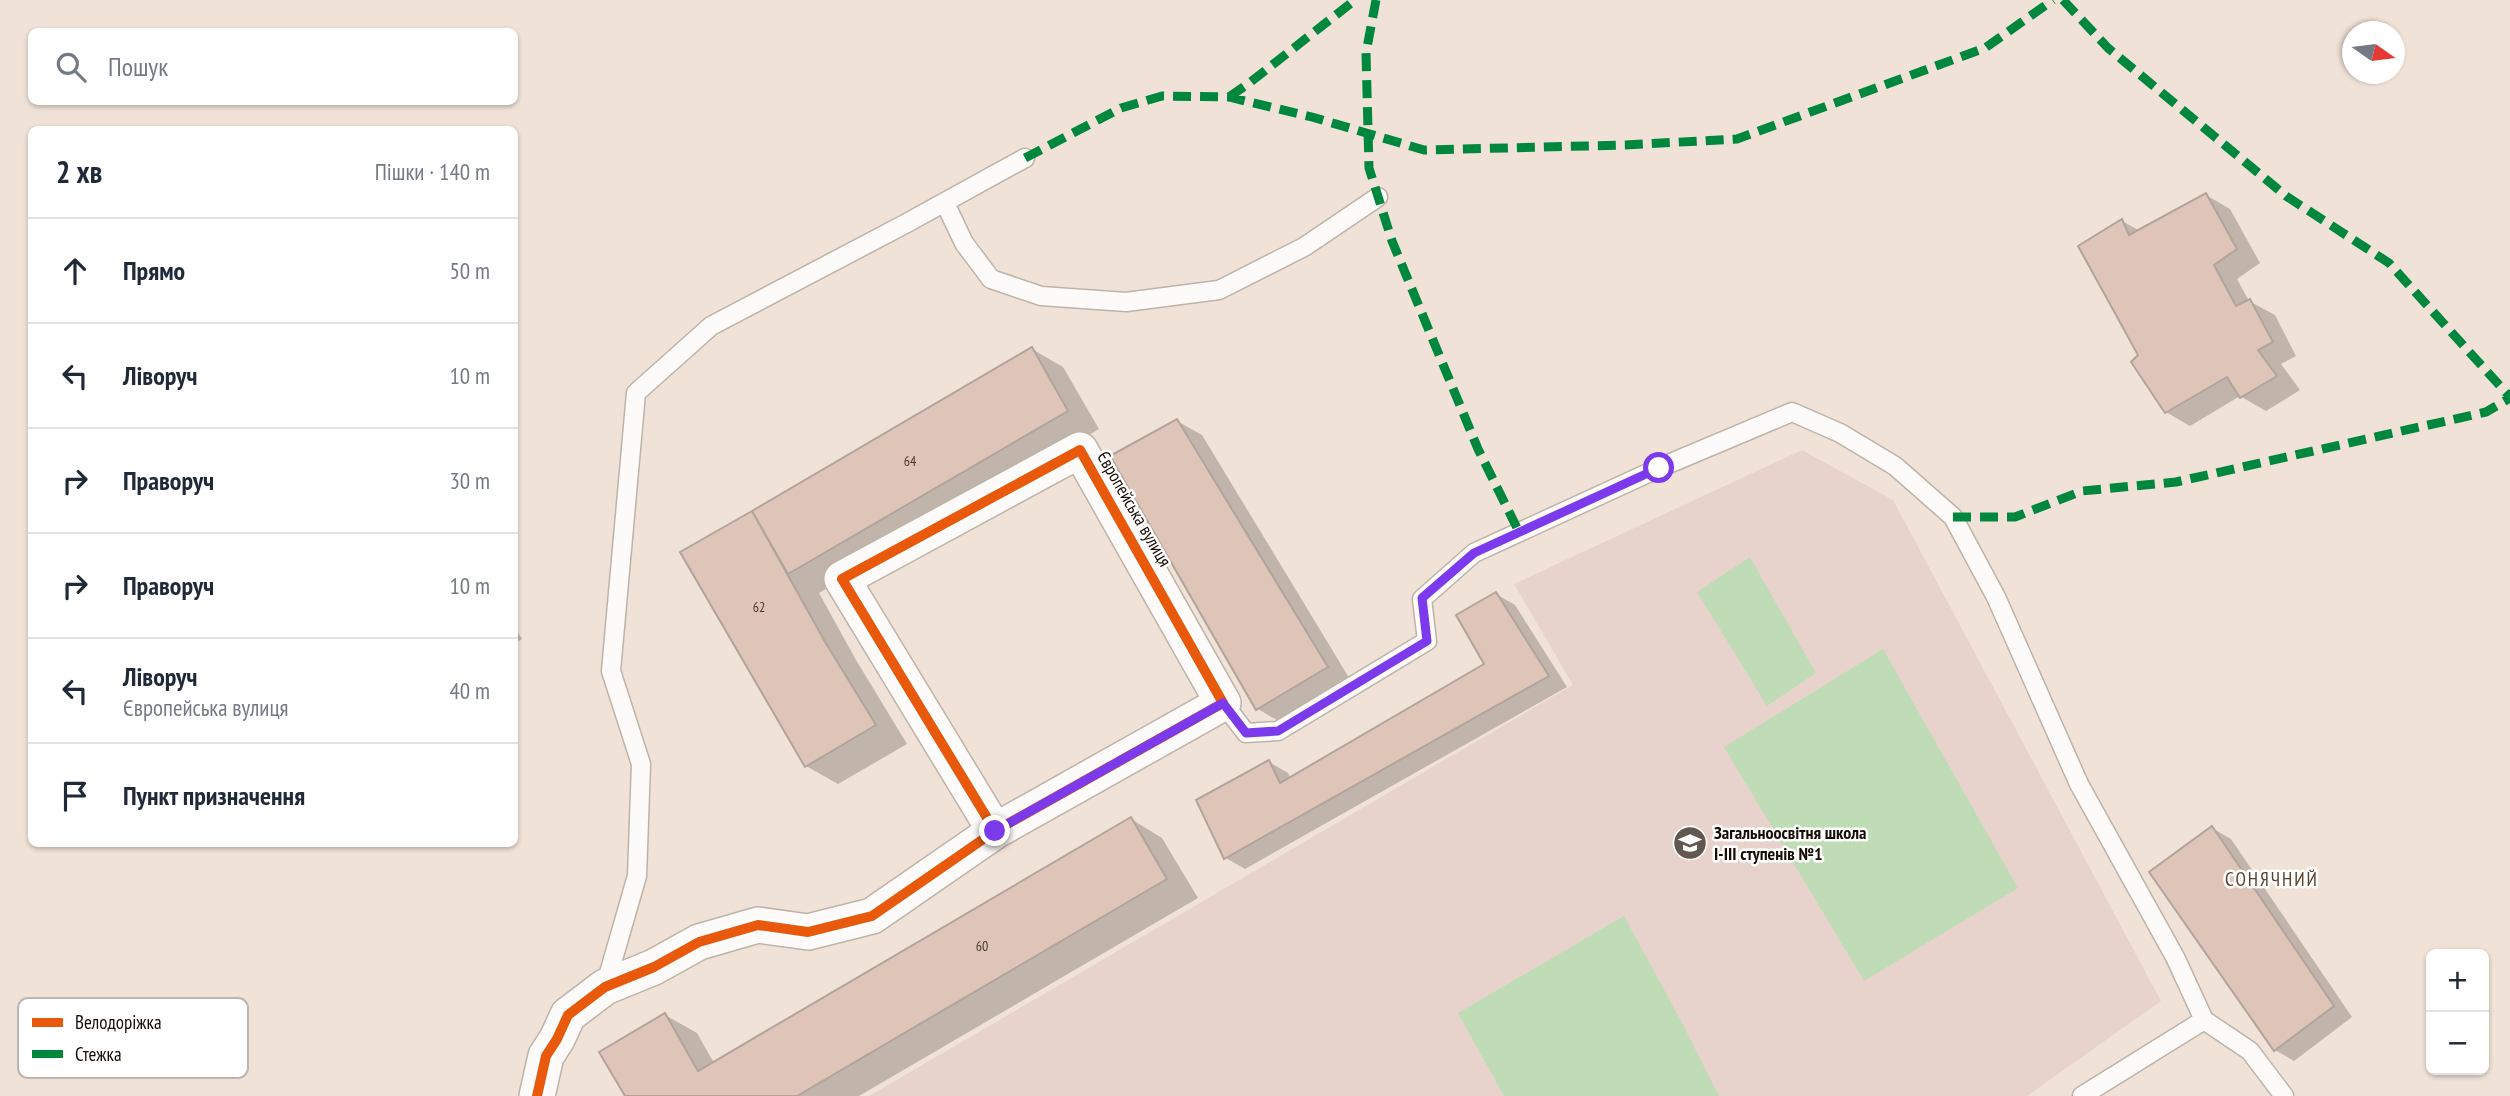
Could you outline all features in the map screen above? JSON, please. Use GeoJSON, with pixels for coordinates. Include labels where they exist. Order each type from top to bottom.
{"type":"FeatureCollection","features":[{"type":"Feature","properties":{"kind":"street","name":"Європейська вулиця"},"geometry":{"type":"LineString","coordinates":[[995,831],[842,579],[1080,450],[1223,703]]}},
{"type":"Feature","properties":{"kind":"street"},"geometry":{"type":"LineString","coordinates":[[537,1096],[546,1056],[568,1015],[604,987],[654,967],[699,942],[758,925],[808,932],[872,916],[995,831],[1223,703]]}},
{"type":"Feature","properties":{"kind":"lane"},"geometry":{"type":"LineString","coordinates":[[604,987],[637,876],[641,764],[611,671],[636,393],[711,326],[1025,158]]}},
{"type":"Feature","properties":{"kind":"lane"},"geometry":{"type":"LineString","coordinates":[[944,203],[964,243],[991,279],[1041,296],[1126,302],[1219,290],[1304,247],[1378,197]]}},
{"type":"Feature","properties":{"kind":"lane"},"geometry":{"type":"LineString","coordinates":[[1223,703],[1246,733],[1278,731],[1427,641],[1422,598],[1474,553],[1659,468],[1792,412],[1840,433],[1895,466],[1954,517],[1996,597],[2079,785],[2175,957],[2204,1020],[2250,1051],[2284,1096]]}},
{"type":"Feature","properties":{"kind":"lane"},"geometry":{"type":"LineString","coordinates":[[2082,1096],[2204,1020]]}},
{"type":"Feature","properties":{"kind":"shaded area","name":"Загальноосвітня школа І-ІІІ ступенів №1"},"geometry":{"type":"Polygon","coordinates":[[[1802,450],[1893,500],[2161,1001],[2027,1096],[869,1096],[1573,685],[1514,584],[1802,450]]]}},
{"type":"Feature","properties":{"kind":"green space"},"geometry":{"type":"Polygon","coordinates":[[[1750,557],[1816,673],[1767,706],[1697,592],[1750,557]]]}},
{"type":"Feature","properties":{"kind":"green space"},"geometry":{"type":"Polygon","coordinates":[[[1883,649],[2018,888],[1864,981],[1724,747],[1883,649]]]}},
{"type":"Feature","properties":{"kind":"green space"},"geometry":{"type":"Polygon","coordinates":[[[1624,916],[1719,1096],[1504,1096],[1458,1013],[1624,916]]]}},
{"type":"Feature","properties":{"kind":"building"},"geometry":{"type":"Polygon","coordinates":[[[2206,193],[2237,249],[2214,265],[2236,306],[2250,299],[2273,342],[2258,350],[2277,376],[2240,398],[2227,377],[2165,413],[2131,362],[2138,355],[2078,246],[2122,219],[2129,235],[2206,193]]]}},
{"type":"Feature","properties":{"kind":"building"},"geometry":{"type":"Polygon","coordinates":[[[1032,347],[1068,411],[788,574],[752,511],[1032,347]]]}},
{"type":"Feature","properties":{"kind":"building"},"geometry":{"type":"Polygon","coordinates":[[[1177,419],[1328,667],[1256,710],[1110,456],[1177,419]]]}},
{"type":"Feature","properties":{"kind":"building"},"geometry":{"type":"Polygon","coordinates":[[[752,511],[824,640],[876,725],[805,767],[680,552],[752,511]]]}},
{"type":"Feature","properties":{"kind":"building"},"geometry":{"type":"Polygon","coordinates":[[[1496,592],[1549,676],[1224,859],[1196,800],[1269,760],[1280,783],[1484,664],[1456,615],[1496,592]]]}},
{"type":"Feature","properties":{"kind":"building"},"geometry":{"type":"Polygon","coordinates":[[[1131,817],[1167,879],[797,1096],[625,1096],[599,1052],[665,1013],[698,1071],[1131,817]]]}},
{"type":"Feature","properties":{"kind":"building"},"geometry":{"type":"Polygon","coordinates":[[[2212,826],[2334,1006],[2274,1051],[2149,872],[2212,826]]]}},
{"type":"Feature","properties":{"kind":"marked path"},"geometry":{"type":"LineString","coordinates":[[1229,97],[1355,0]]}},
{"type":"Feature","properties":{"kind":"marked path"},"geometry":{"type":"LineString","coordinates":[[1376,0],[1366,53],[1369,168],[1392,241],[1478,449],[1519,532]]}},
{"type":"Feature","properties":{"kind":"marked path"},"geometry":{"type":"LineString","coordinates":[[1025,158],[1121,108],[1162,96],[1229,97],[1312,117],[1424,150],[1737,139],[1985,48],[2053,0]]}},
{"type":"Feature","properties":{"kind":"marked path"},"geometry":{"type":"LineString","coordinates":[[2063,0],[2108,48],[2286,196],[2389,263],[2510,397]]}},
{"type":"Feature","properties":{"kind":"marked path"},"geometry":{"type":"LineString","coordinates":[[1953,517],[2015,517],[2082,491],[2176,482],[2486,412],[2510,398]]}},
{"type":"Feature","properties":{"kind":"cycle path"},"geometry":{"type":"LineString","coordinates":[[537,1096],[546,1056],[568,1015],[605,987],[654,967],[699,942],[758,925],[808,932],[872,916],[995,831],[1223,703],[1080,450],[842,579],[995,831]]}},
{"type":"Feature","properties":{"kind":"place","name":"Загальноосвітня школа І-ІІІ ступенів №1"},"geometry":{"type":"Point","coordinates":[1690,843]}},
{"type":"Feature","properties":{"kind":"district","name":"СОНЯЧНИЙ"},"geometry":{"type":"Point","coordinates":[2272,879]}},
{"type":"Feature","properties":{"kind":"route"},"geometry":{"type":"LineString","coordinates":[[995,831],[1223,703],[1246,733],[1278,731],[1427,641],[1422,598],[1474,553],[1659,468]]}}]}
